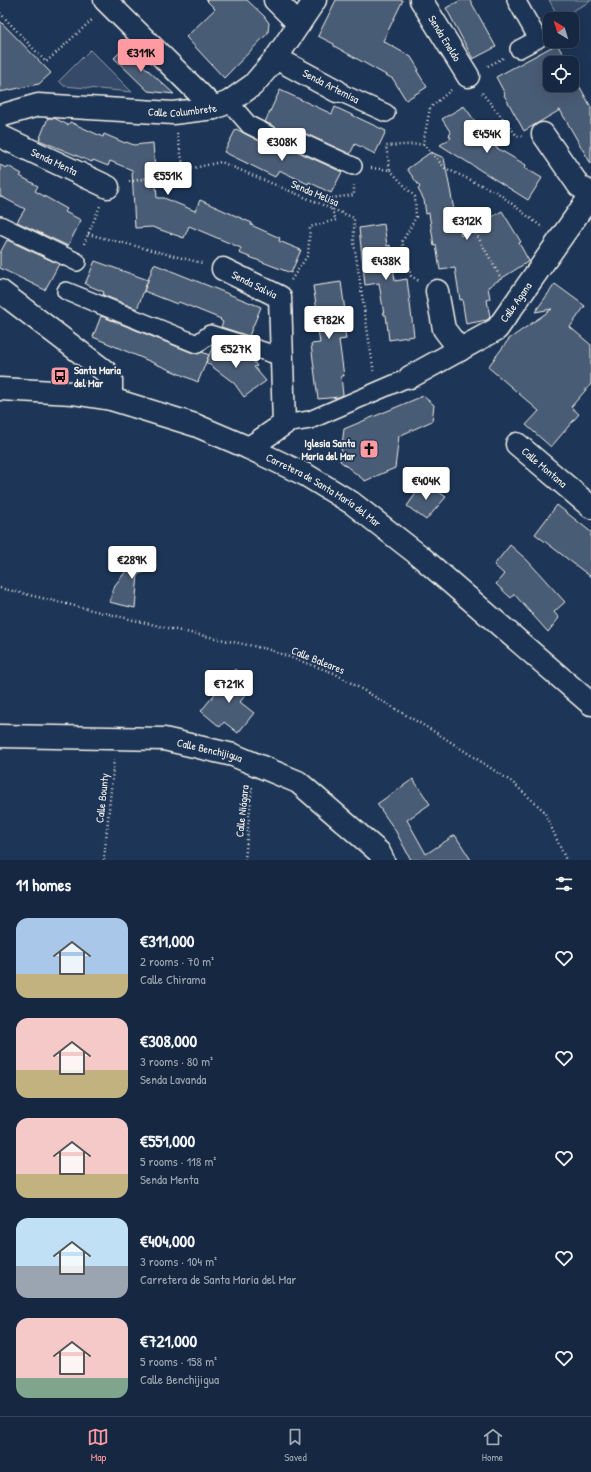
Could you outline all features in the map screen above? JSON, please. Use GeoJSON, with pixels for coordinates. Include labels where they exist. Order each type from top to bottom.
{"type":"FeatureCollection","features":[{"type":"Feature","properties":{"kind":"street"},"geometry":{"type":"LineString","coordinates":[[275,0],[299,24]]}},
{"type":"Feature","properties":{"kind":"street","name":"Calle Columbrete"},"geometry":{"type":"LineString","coordinates":[[0,116],[38,106],[173,113],[221,105],[253,85],[276,58],[315,0]]}},
{"type":"Feature","properties":{"kind":"street","name":"Senda Eneldo"},"geometry":{"type":"LineString","coordinates":[[422,0],[468,76]]}},
{"type":"Feature","properties":{"kind":"street"},"geometry":{"type":"LineString","coordinates":[[516,0],[538,39],[519,50]]}},
{"type":"Feature","properties":{"kind":"street"},"geometry":{"type":"LineString","coordinates":[[107,2],[221,105],[249,125],[281,141],[296,140],[353,166]]}},
{"type":"Feature","properties":{"kind":"street","name":"Senda Artemisa"},"geometry":{"type":"LineString","coordinates":[[276,58],[337,91],[386,113]]}},
{"type":"Feature","properties":{"kind":"street"},"geometry":{"type":"LineString","coordinates":[[543,134],[579,186],[591,194]]}},
{"type":"Feature","properties":{"kind":"street","name":"Senda Menta"},"geometry":{"type":"LineString","coordinates":[[0,136],[108,187]]}},
{"type":"Feature","properties":{"kind":"street","name":"Calle Agana"},"geometry":{"type":"LineString","coordinates":[[410,377],[497,329],[591,194]]}},
{"type":"Feature","properties":{"kind":"street"},"geometry":{"type":"LineString","coordinates":[[0,225],[77,262]]}},
{"type":"Feature","properties":{"kind":"street","name":"Senda Salvia"},"geometry":{"type":"LineString","coordinates":[[222,268],[280,297],[284,424]]}},
{"type":"Feature","properties":{"kind":"street"},"geometry":{"type":"LineString","coordinates":[[0,291],[106,372],[111,379],[111,399]]}},
{"type":"Feature","properties":{"kind":"street"},"geometry":{"type":"LineString","coordinates":[[66,291],[197,344],[210,334],[282,357]]}},
{"type":"Feature","properties":{"kind":"street"},"geometry":{"type":"LineString","coordinates":[[437,291],[444,329],[460,350]]}},
{"type":"Feature","properties":{"kind":"street"},"geometry":{"type":"LineString","coordinates":[[249,448],[284,424],[310,420],[410,377]]}},
{"type":"Feature","properties":{"kind":"street","name":"Carretera de Santa María del Mar"},"geometry":{"type":"LineString","coordinates":[[0,389],[72,393],[111,399],[195,425],[249,448],[306,475],[352,503],[420,556],[591,704]]}},
{"type":"Feature","properties":{"kind":"street","name":"Calle Montana"},"geometry":{"type":"LineString","coordinates":[[516,444],[591,507]]}},
{"type":"Feature","properties":{"kind":"street","name":"Calle Benchijigua"},"geometry":{"type":"LineString","coordinates":[[0,736],[164,739],[233,755],[298,782],[379,852],[383,860]]}},
{"type":"Feature","properties":{"kind":"path"},"geometry":{"type":"LineString","coordinates":[[0,13],[46,62],[107,2]]}},
{"type":"Feature","properties":{"kind":"path"},"geometry":{"type":"LineString","coordinates":[[519,50],[468,76],[517,136],[543,134]]}},
{"type":"Feature","properties":{"kind":"path"},"geometry":{"type":"LineString","coordinates":[[173,113],[184,170]]}},
{"type":"Feature","properties":{"kind":"path"},"geometry":{"type":"LineString","coordinates":[[423,144],[445,168],[498,193],[559,241]]}},
{"type":"Feature","properties":{"kind":"path","name":"Senda Melisa"},"geometry":{"type":"LineString","coordinates":[[108,187],[221,162],[354,218],[354,243],[376,391]]}},
{"type":"Feature","properties":{"kind":"path"},"geometry":{"type":"LineString","coordinates":[[390,170],[415,197],[416,217],[402,242],[411,276],[437,291]]}},
{"type":"Feature","properties":{"kind":"path"},"geometry":{"type":"LineString","coordinates":[[472,226],[515,303]]}},
{"type":"Feature","properties":{"kind":"path","name":"Senda Salvia"},"geometry":{"type":"LineString","coordinates":[[88,234],[222,268]]}},
{"type":"Feature","properties":{"kind":"path","name":"Calle Baleares"},"geometry":{"type":"LineString","coordinates":[[0,588],[167,628],[267,649],[334,673],[440,735],[512,782],[544,811],[566,860]]}},
{"type":"Feature","properties":{"kind":"path","name":"Calle Bounty"},"geometry":{"type":"LineString","coordinates":[[104,860],[116,738]]}},
{"type":"Feature","properties":{"kind":"path","name":"Calle Niágara"},"geometry":{"type":"LineString","coordinates":[[245,860],[255,764]]}},
{"type":"Feature","properties":{"kind":"shaded area"},"geometry":{"type":"Polygon","coordinates":[[[549,0],[591,0],[570,12],[556,12],[549,0]]]}},
{"type":"Feature","properties":{"kind":"shaded area"},"geometry":{"type":"Polygon","coordinates":[[[90,50],[132,92],[64,86],[59,81],[90,50]]]}},
{"type":"Feature","properties":{"kind":"building"},"geometry":{"type":"Polygon","coordinates":[[[206,0],[247,0],[264,16],[269,23],[268,33],[224,78],[186,37],[215,9],[206,0]]]}},
{"type":"Feature","properties":{"kind":"building"},"geometry":{"type":"Polygon","coordinates":[[[336,0],[403,0],[383,41],[411,57],[419,70],[417,71],[427,87],[406,100],[393,79],[318,36],[336,0]]]}},
{"type":"Feature","properties":{"kind":"building"},"geometry":{"type":"Polygon","coordinates":[[[461,0],[470,0],[496,47],[473,59],[446,8],[461,0]]]}},
{"type":"Feature","properties":{"kind":"building"},"geometry":{"type":"Polygon","coordinates":[[[0,21],[51,73],[39,84],[0,92],[0,21]]]}},
{"type":"Feature","properties":{"kind":"building"},"geometry":{"type":"Polygon","coordinates":[[[124,48],[174,94],[148,91],[114,58],[124,48]]]}},
{"type":"Feature","properties":{"kind":"building"},"geometry":{"type":"Polygon","coordinates":[[[550,48],[559,48],[564,56],[543,56],[543,92],[579,92],[579,85],[591,107],[591,164],[560,110],[524,131],[496,77],[550,48]]]}},
{"type":"Feature","properties":{"kind":"building"},"geometry":{"type":"Polygon","coordinates":[[[280,90],[332,114],[335,107],[386,131],[375,154],[355,144],[350,154],[300,131],[283,131],[265,122],[280,90]]]}},
{"type":"Feature","properties":{"kind":"building"},"geometry":{"type":"Polygon","coordinates":[[[464,106],[483,132],[501,144],[495,147],[526,165],[525,168],[542,178],[528,200],[440,145],[451,138],[449,135],[451,133],[442,119],[464,106]]]}},
{"type":"Feature","properties":{"kind":"building"},"geometry":{"type":"Polygon","coordinates":[[[48,118],[54,118],[68,125],[70,122],[103,137],[104,134],[125,143],[134,145],[153,143],[157,198],[164,198],[195,211],[200,200],[252,223],[251,225],[280,238],[279,241],[301,250],[291,273],[239,253],[241,248],[189,226],[184,238],[152,227],[135,228],[132,170],[110,161],[108,166],[93,160],[92,162],[39,140],[48,118]]]}},
{"type":"Feature","properties":{"kind":"building"},"geometry":{"type":"Polygon","coordinates":[[[236,129],[277,150],[294,150],[342,172],[331,193],[279,170],[275,177],[224,152],[236,129]]]}},
{"type":"Feature","properties":{"kind":"building"},"geometry":{"type":"Polygon","coordinates":[[[431,152],[444,158],[454,210],[456,209],[461,236],[502,211],[521,242],[519,243],[529,261],[488,287],[490,299],[487,300],[490,317],[487,320],[466,324],[462,299],[460,300],[455,268],[440,270],[436,245],[434,246],[429,213],[426,214],[424,200],[418,189],[420,187],[407,169],[431,152]]]}},
{"type":"Feature","properties":{"kind":"building"},"geometry":{"type":"Polygon","coordinates":[[[0,165],[6,168],[8,166],[22,174],[20,176],[38,186],[35,191],[67,209],[65,212],[81,220],[68,246],[17,222],[25,209],[0,196],[0,165]]]}},
{"type":"Feature","properties":{"kind":"building"},"geometry":{"type":"Polygon","coordinates":[[[384,224],[387,246],[390,245],[395,281],[407,279],[414,336],[389,340],[386,315],[384,315],[379,283],[365,285],[359,228],[384,224]]]}},
{"type":"Feature","properties":{"kind":"building"},"geometry":{"type":"Polygon","coordinates":[[[7,240],[59,264],[45,290],[0,268],[0,253],[7,240]]]}},
{"type":"Feature","properties":{"kind":"building"},"geometry":{"type":"Polygon","coordinates":[[[95,261],[148,280],[137,309],[103,295],[104,292],[85,284],[95,261]]]}},
{"type":"Feature","properties":{"kind":"building"},"geometry":{"type":"Polygon","coordinates":[[[154,264],[261,307],[249,336],[221,327],[223,322],[220,320],[221,319],[179,302],[177,304],[144,291],[154,264]]]}},
{"type":"Feature","properties":{"kind":"building"},"geometry":{"type":"Polygon","coordinates":[[[341,282],[346,318],[343,319],[346,339],[339,340],[344,376],[341,376],[343,395],[339,397],[318,399],[311,344],[320,343],[313,286],[341,282]]]}},
{"type":"Feature","properties":{"kind":"building"},"geometry":{"type":"Polygon","coordinates":[[[555,284],[585,306],[570,327],[591,345],[591,384],[571,407],[579,414],[551,447],[526,425],[539,411],[488,367],[509,339],[552,309],[535,312],[555,284]]]}},
{"type":"Feature","properties":{"kind":"building"},"geometry":{"type":"Polygon","coordinates":[[[101,316],[193,353],[198,354],[202,352],[209,355],[198,382],[93,337],[101,316]]]}},
{"type":"Feature","properties":{"kind":"building"},"geometry":{"type":"Polygon","coordinates":[[[213,346],[251,358],[257,366],[254,367],[266,381],[244,397],[234,383],[206,362],[213,346]]]}},
{"type":"Feature","properties":{"kind":"building","name":"Iglesia Santa María del Mar"},"geometry":{"type":"Polygon","coordinates":[[[423,396],[434,405],[432,421],[399,436],[395,468],[365,481],[340,461],[344,429],[423,396]]]}},
{"type":"Feature","properties":{"kind":"building"},"geometry":{"type":"Polygon","coordinates":[[[424,482],[446,497],[426,520],[407,506],[424,482]]]}},
{"type":"Feature","properties":{"kind":"building"},"geometry":{"type":"Polygon","coordinates":[[[557,505],[591,532],[591,577],[535,534],[557,505]]]}},
{"type":"Feature","properties":{"kind":"building"},"geometry":{"type":"Polygon","coordinates":[[[510,545],[527,560],[565,602],[554,612],[559,618],[548,632],[514,594],[511,598],[496,584],[504,574],[494,565],[510,545]]]}},
{"type":"Feature","properties":{"kind":"building"},"geometry":{"type":"Polygon","coordinates":[[[151,551],[156,568],[138,574],[135,608],[109,602],[115,585],[127,570],[124,561],[151,551]]]}},
{"type":"Feature","properties":{"kind":"building"},"geometry":{"type":"Polygon","coordinates":[[[235,669],[248,679],[240,688],[247,693],[240,702],[254,713],[238,733],[224,722],[220,727],[201,711],[235,669]]]}},
{"type":"Feature","properties":{"kind":"building"},"geometry":{"type":"Polygon","coordinates":[[[413,779],[430,804],[407,820],[426,854],[455,835],[471,860],[411,860],[395,830],[377,804],[413,779]]]}},
{"type":"Feature","properties":{"kind":"place","name":"Santa Maria del Mar"},"geometry":{"type":"Point","coordinates":[60,376]}},
{"type":"Feature","properties":{"kind":"place","name":"Iglesia Santa María del Mar"},"geometry":{"type":"Point","coordinates":[369,449]}}]}
